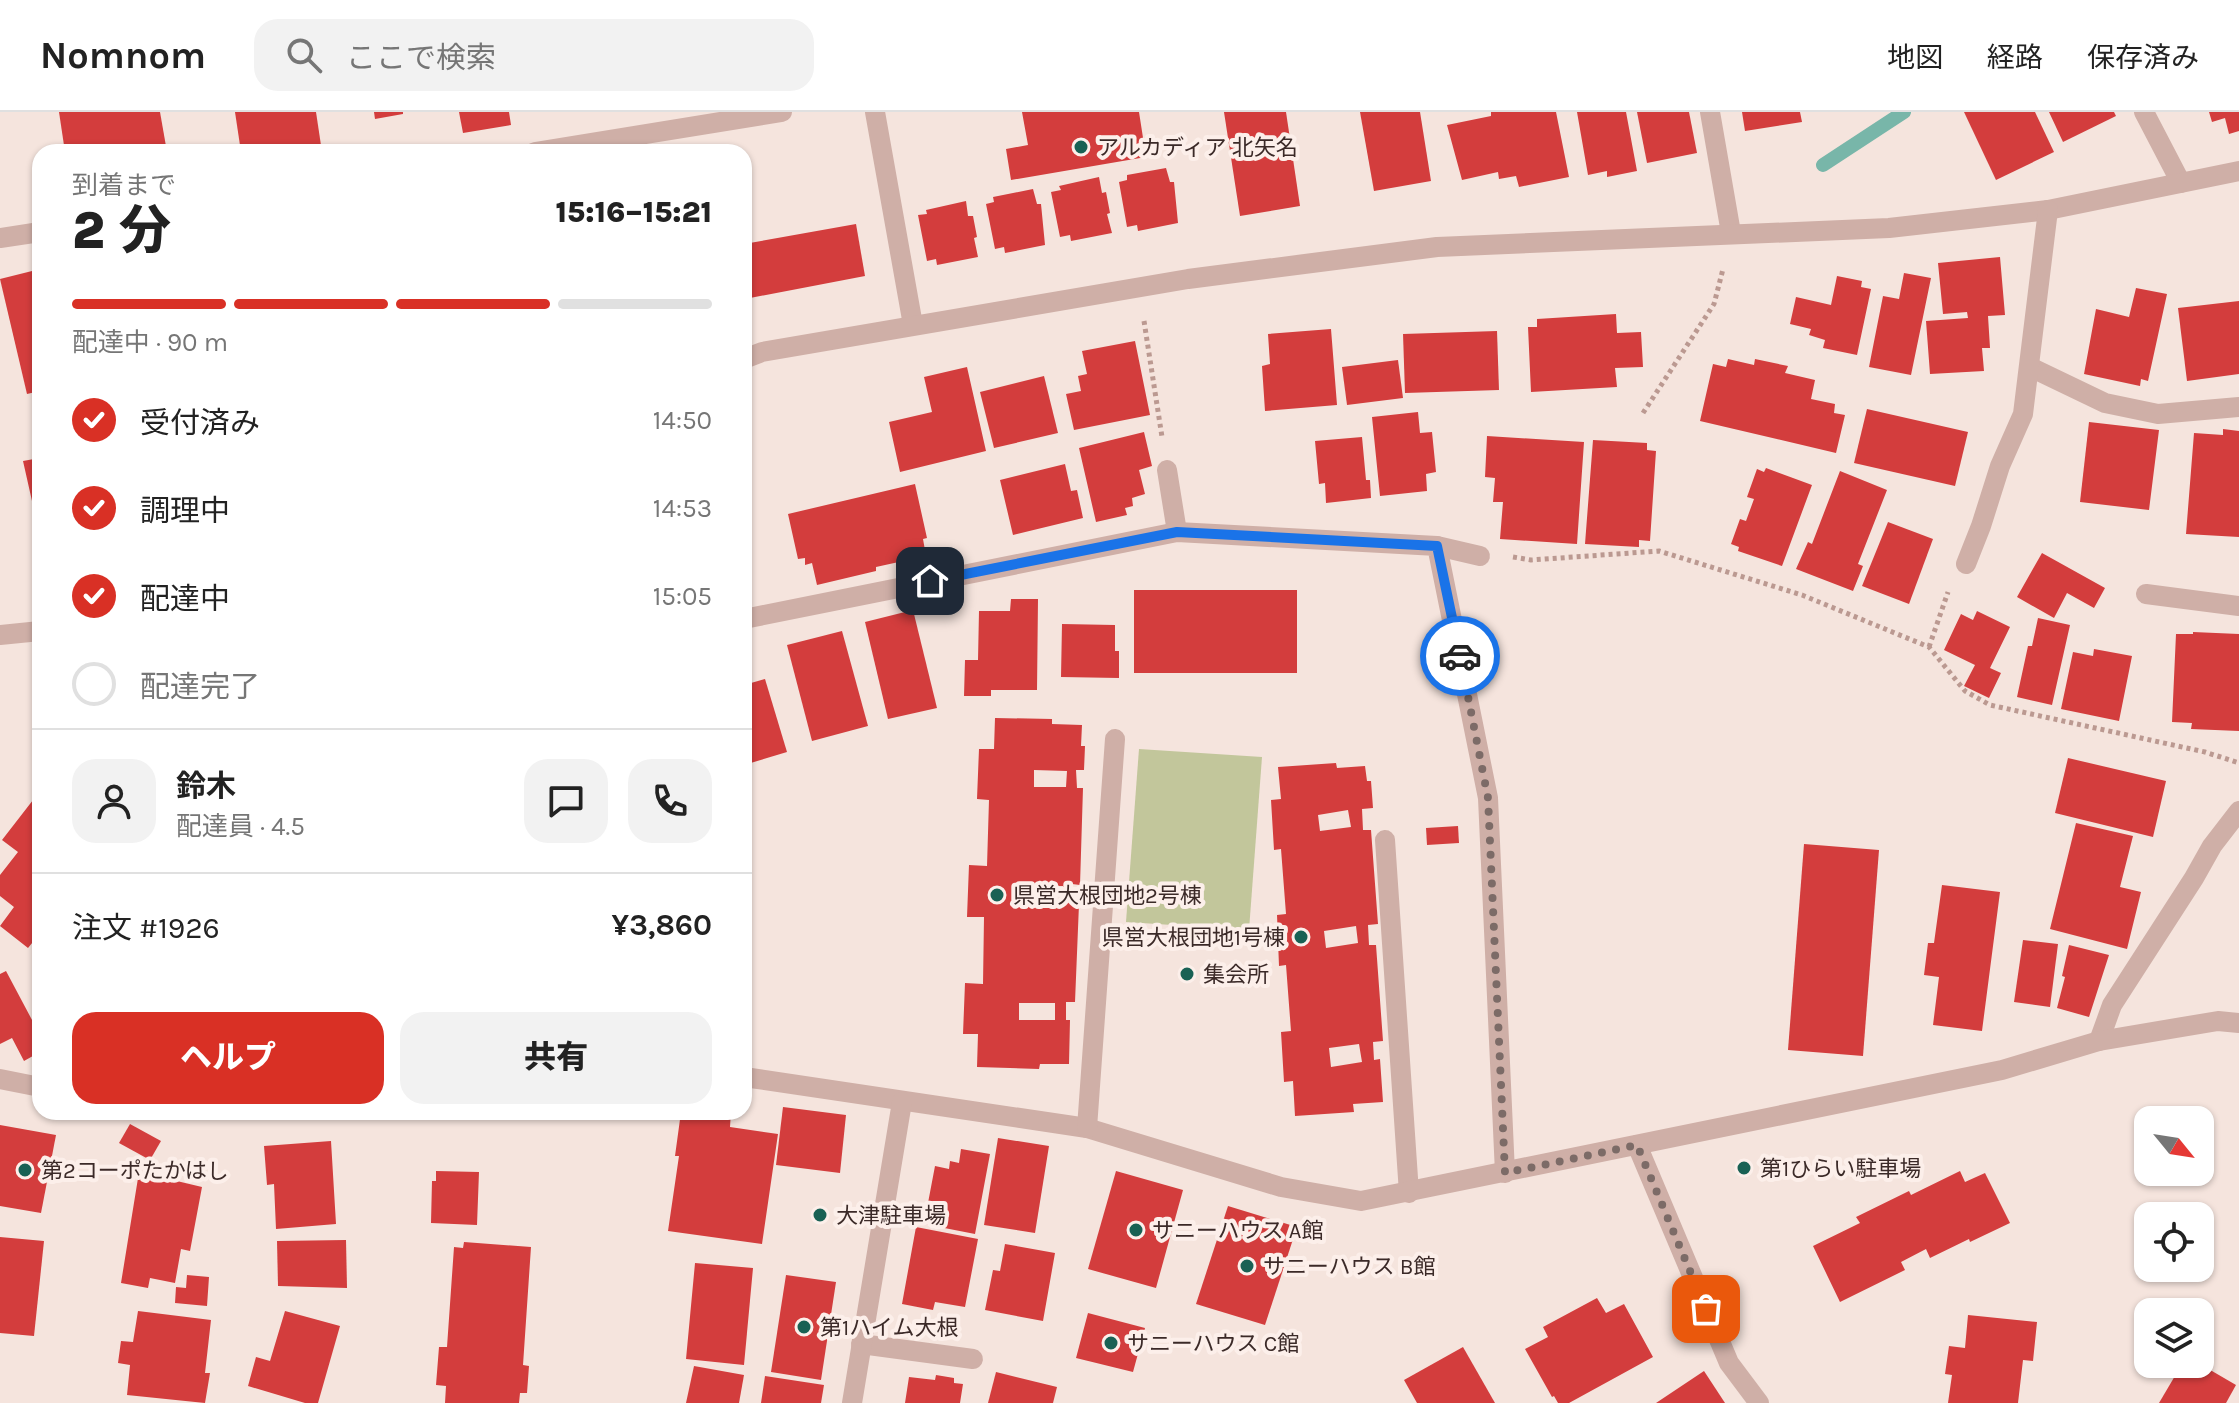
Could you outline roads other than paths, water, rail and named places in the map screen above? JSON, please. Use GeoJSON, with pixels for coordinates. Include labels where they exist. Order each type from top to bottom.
{"type":"FeatureCollection","features":[{"type":"Feature","properties":{"kind":"street"},"geometry":{"type":"LineString","coordinates":[[584,144],[782,112]]}},
{"type":"Feature","properties":{"kind":"street"},"geometry":{"type":"LineString","coordinates":[[875,112],[913,325]]}},
{"type":"Feature","properties":{"kind":"street"},"geometry":{"type":"LineString","coordinates":[[1710,112],[1731,233]]}},
{"type":"Feature","properties":{"kind":"street"},"geometry":{"type":"LineString","coordinates":[[2144,112],[2181,183]]}},
{"type":"Feature","properties":{"kind":"street"},"geometry":{"type":"LineString","coordinates":[[752,356],[913,325],[1188,279],[1437,247],[1889,228],[2048,210],[2239,171]]}},
{"type":"Feature","properties":{"kind":"street"},"geometry":{"type":"LineString","coordinates":[[1966,564],[2000,466],[2023,414],[2048,210]]}},
{"type":"Feature","properties":{"kind":"street"},"geometry":{"type":"LineString","coordinates":[[0,238],[32,233]]}},
{"type":"Feature","properties":{"kind":"street"},"geometry":{"type":"LineString","coordinates":[[2030,367],[2105,403],[2158,414],[2239,407]]}},
{"type":"Feature","properties":{"kind":"street"},"geometry":{"type":"LineString","coordinates":[[1167,470],[1177,532]]}},
{"type":"Feature","properties":{"kind":"street"},"geometry":{"type":"LineString","coordinates":[[752,617],[1177,532],[1437,546],[1480,556]]}},
{"type":"Feature","properties":{"kind":"street"},"geometry":{"type":"LineString","coordinates":[[1437,546],[1488,798],[1505,1173]]}},
{"type":"Feature","properties":{"kind":"street"},"geometry":{"type":"LineString","coordinates":[[2146,594],[2239,606]]}},
{"type":"Feature","properties":{"kind":"street"},"geometry":{"type":"LineString","coordinates":[[0,635],[32,632]]}},
{"type":"Feature","properties":{"kind":"street"},"geometry":{"type":"LineString","coordinates":[[1087,1128],[1115,739]]}},
{"type":"Feature","properties":{"kind":"street"},"geometry":{"type":"LineString","coordinates":[[2099,1041],[2112,1005],[2212,846],[2239,811]]}},
{"type":"Feature","properties":{"kind":"street"},"geometry":{"type":"LineString","coordinates":[[1385,840],[1409,1193]]}},
{"type":"Feature","properties":{"kind":"street"},"geometry":{"type":"LineString","coordinates":[[752,1078],[1087,1128],[1281,1187],[1361,1201],[2002,1070],[2099,1041],[2218,1021],[2239,1023]]}},
{"type":"Feature","properties":{"kind":"street"},"geometry":{"type":"LineString","coordinates":[[0,1079],[32,1085]]}},
{"type":"Feature","properties":{"kind":"street"},"geometry":{"type":"LineString","coordinates":[[852,1403],[902,1102]]}},
{"type":"Feature","properties":{"kind":"street"},"geometry":{"type":"LineString","coordinates":[[1637,1145],[1729,1363],[1759,1403]]}},
{"type":"Feature","properties":{"kind":"street"},"geometry":{"type":"LineString","coordinates":[[861,1344],[973,1359]]}},
{"type":"Feature","properties":{"kind":"waterway"},"geometry":{"type":"LineString","coordinates":[[1823,165],[1904,112]]}},
{"type":"Feature","properties":{"kind":"place","name":"アルカディア 北矢名"},"geometry":{"type":"Point","coordinates":[1081,147]}},
{"type":"Feature","properties":{"kind":"place","name":"県営大根団地2号棟"},"geometry":{"type":"Point","coordinates":[997,895]}},
{"type":"Feature","properties":{"kind":"place","name":"県営大根団地1号棟"},"geometry":{"type":"Point","coordinates":[1301,937]}},
{"type":"Feature","properties":{"kind":"place","name":"集会所"},"geometry":{"type":"Point","coordinates":[1187,974]}},
{"type":"Feature","properties":{"kind":"place","name":"第1ひらい駐車場"},"geometry":{"type":"Point","coordinates":[1744,1168]}},
{"type":"Feature","properties":{"kind":"place","name":"第2コーポたかはし"},"geometry":{"type":"Point","coordinates":[25,1170]}},
{"type":"Feature","properties":{"kind":"place","name":"大津駐車場"},"geometry":{"type":"Point","coordinates":[820,1215]}},
{"type":"Feature","properties":{"kind":"place","name":"サニーハウス A館"},"geometry":{"type":"Point","coordinates":[1136,1230]}},
{"type":"Feature","properties":{"kind":"place","name":"サニーハウス B館"},"geometry":{"type":"Point","coordinates":[1247,1266]}},
{"type":"Feature","properties":{"kind":"place","name":"第1ハイム大根"},"geometry":{"type":"Point","coordinates":[804,1327]}},
{"type":"Feature","properties":{"kind":"place","name":"サニーハウス C館"},"geometry":{"type":"Point","coordinates":[1111,1343]}}]}
